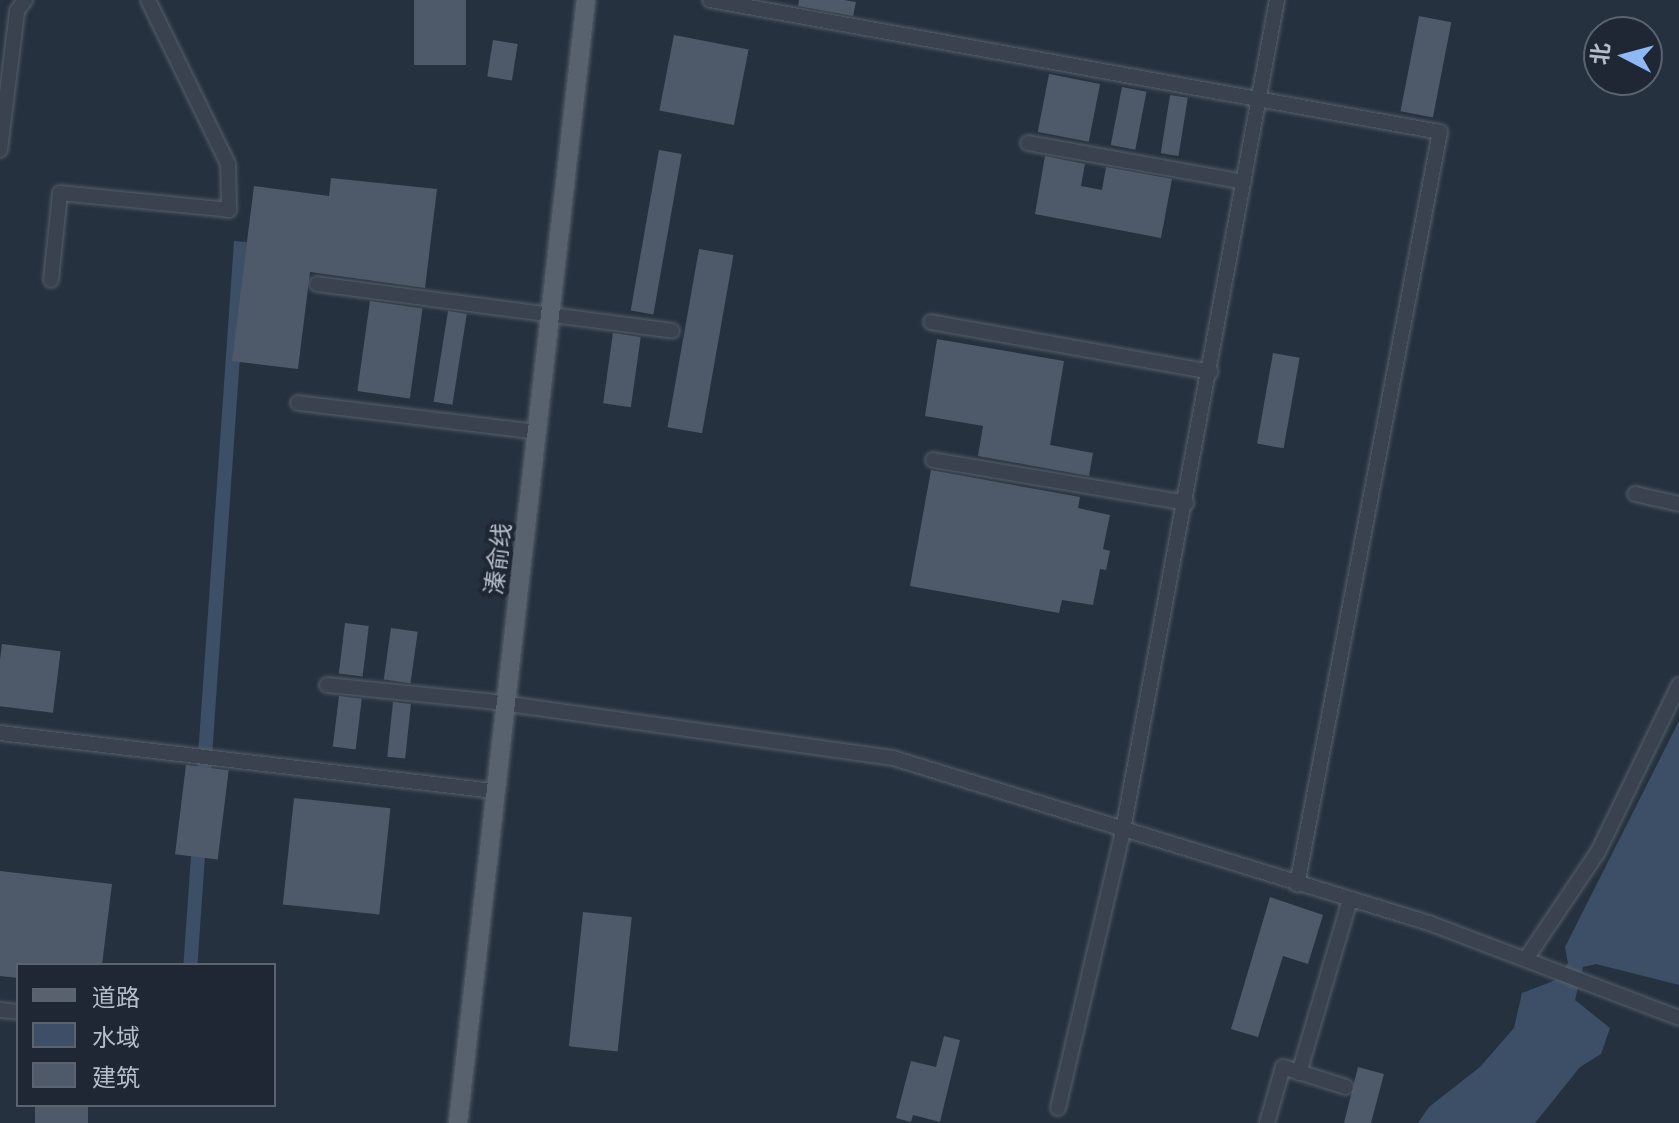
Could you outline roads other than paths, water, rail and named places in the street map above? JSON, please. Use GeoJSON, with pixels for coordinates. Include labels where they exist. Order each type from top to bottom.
{"type":"FeatureCollection","features":[{"type":"Feature","properties":{"kind":"main road","name":"溱俞线"},"geometry":{"type":"LineString","coordinates":[[458,1123],[586,0]]}},
{"type":"Feature","properties":{"kind":"street"},"geometry":{"type":"LineString","coordinates":[[0,150],[17,11],[25,0]]}},
{"type":"Feature","properties":{"kind":"street"},"geometry":{"type":"LineString","coordinates":[[51,280],[60,193],[229,210],[228,164],[148,0]]}},
{"type":"Feature","properties":{"kind":"street"},"geometry":{"type":"LineString","coordinates":[[710,0],[1440,132],[1297,885]]}},
{"type":"Feature","properties":{"kind":"street"},"geometry":{"type":"LineString","coordinates":[[1058,1108],[1123,830],[1211,372],[1277,0]]}},
{"type":"Feature","properties":{"kind":"street"},"geometry":{"type":"LineString","coordinates":[[1028,143],[1244,182]]}},
{"type":"Feature","properties":{"kind":"street"},"geometry":{"type":"LineString","coordinates":[[317,284],[552,311],[672,331]]}},
{"type":"Feature","properties":{"kind":"street"},"geometry":{"type":"LineString","coordinates":[[931,322],[1211,372]]}},
{"type":"Feature","properties":{"kind":"street"},"geometry":{"type":"LineString","coordinates":[[298,403],[538,432]]}},
{"type":"Feature","properties":{"kind":"street"},"geometry":{"type":"LineString","coordinates":[[933,460],[1186,503]]}},
{"type":"Feature","properties":{"kind":"street"},"geometry":{"type":"LineString","coordinates":[[1635,494],[1679,504]]}},
{"type":"Feature","properties":{"kind":"street"},"geometry":{"type":"LineString","coordinates":[[327,685],[893,758],[1528,956],[1679,1018]]}},
{"type":"Feature","properties":{"kind":"street"},"geometry":{"type":"LineString","coordinates":[[1528,956],[1598,852],[1679,685]]}},
{"type":"Feature","properties":{"kind":"street"},"geometry":{"type":"LineString","coordinates":[[0,733],[496,791]]}},
{"type":"Feature","properties":{"kind":"street"},"geometry":{"type":"LineString","coordinates":[[1299,1073],[1350,900]]}},
{"type":"Feature","properties":{"kind":"street"},"geometry":{"type":"LineString","coordinates":[[1267,1123],[1283,1067],[1346,1087]]}},
{"type":"Feature","properties":{"kind":"water"},"geometry":{"type":"Polygon","coordinates":[[[234,241],[248,242],[198,963],[184,963],[234,241]]]}},
{"type":"Feature","properties":{"kind":"water"},"geometry":{"type":"Polygon","coordinates":[[[1679,721],[1679,985],[1596,964],[1583,967],[1575,1000],[1610,1028],[1601,1054],[1580,1067],[1535,1123],[1418,1123],[1429,1107],[1480,1067],[1514,1028],[1522,993],[1556,980],[1568,963],[1565,947],[1679,721]]]}}]}
